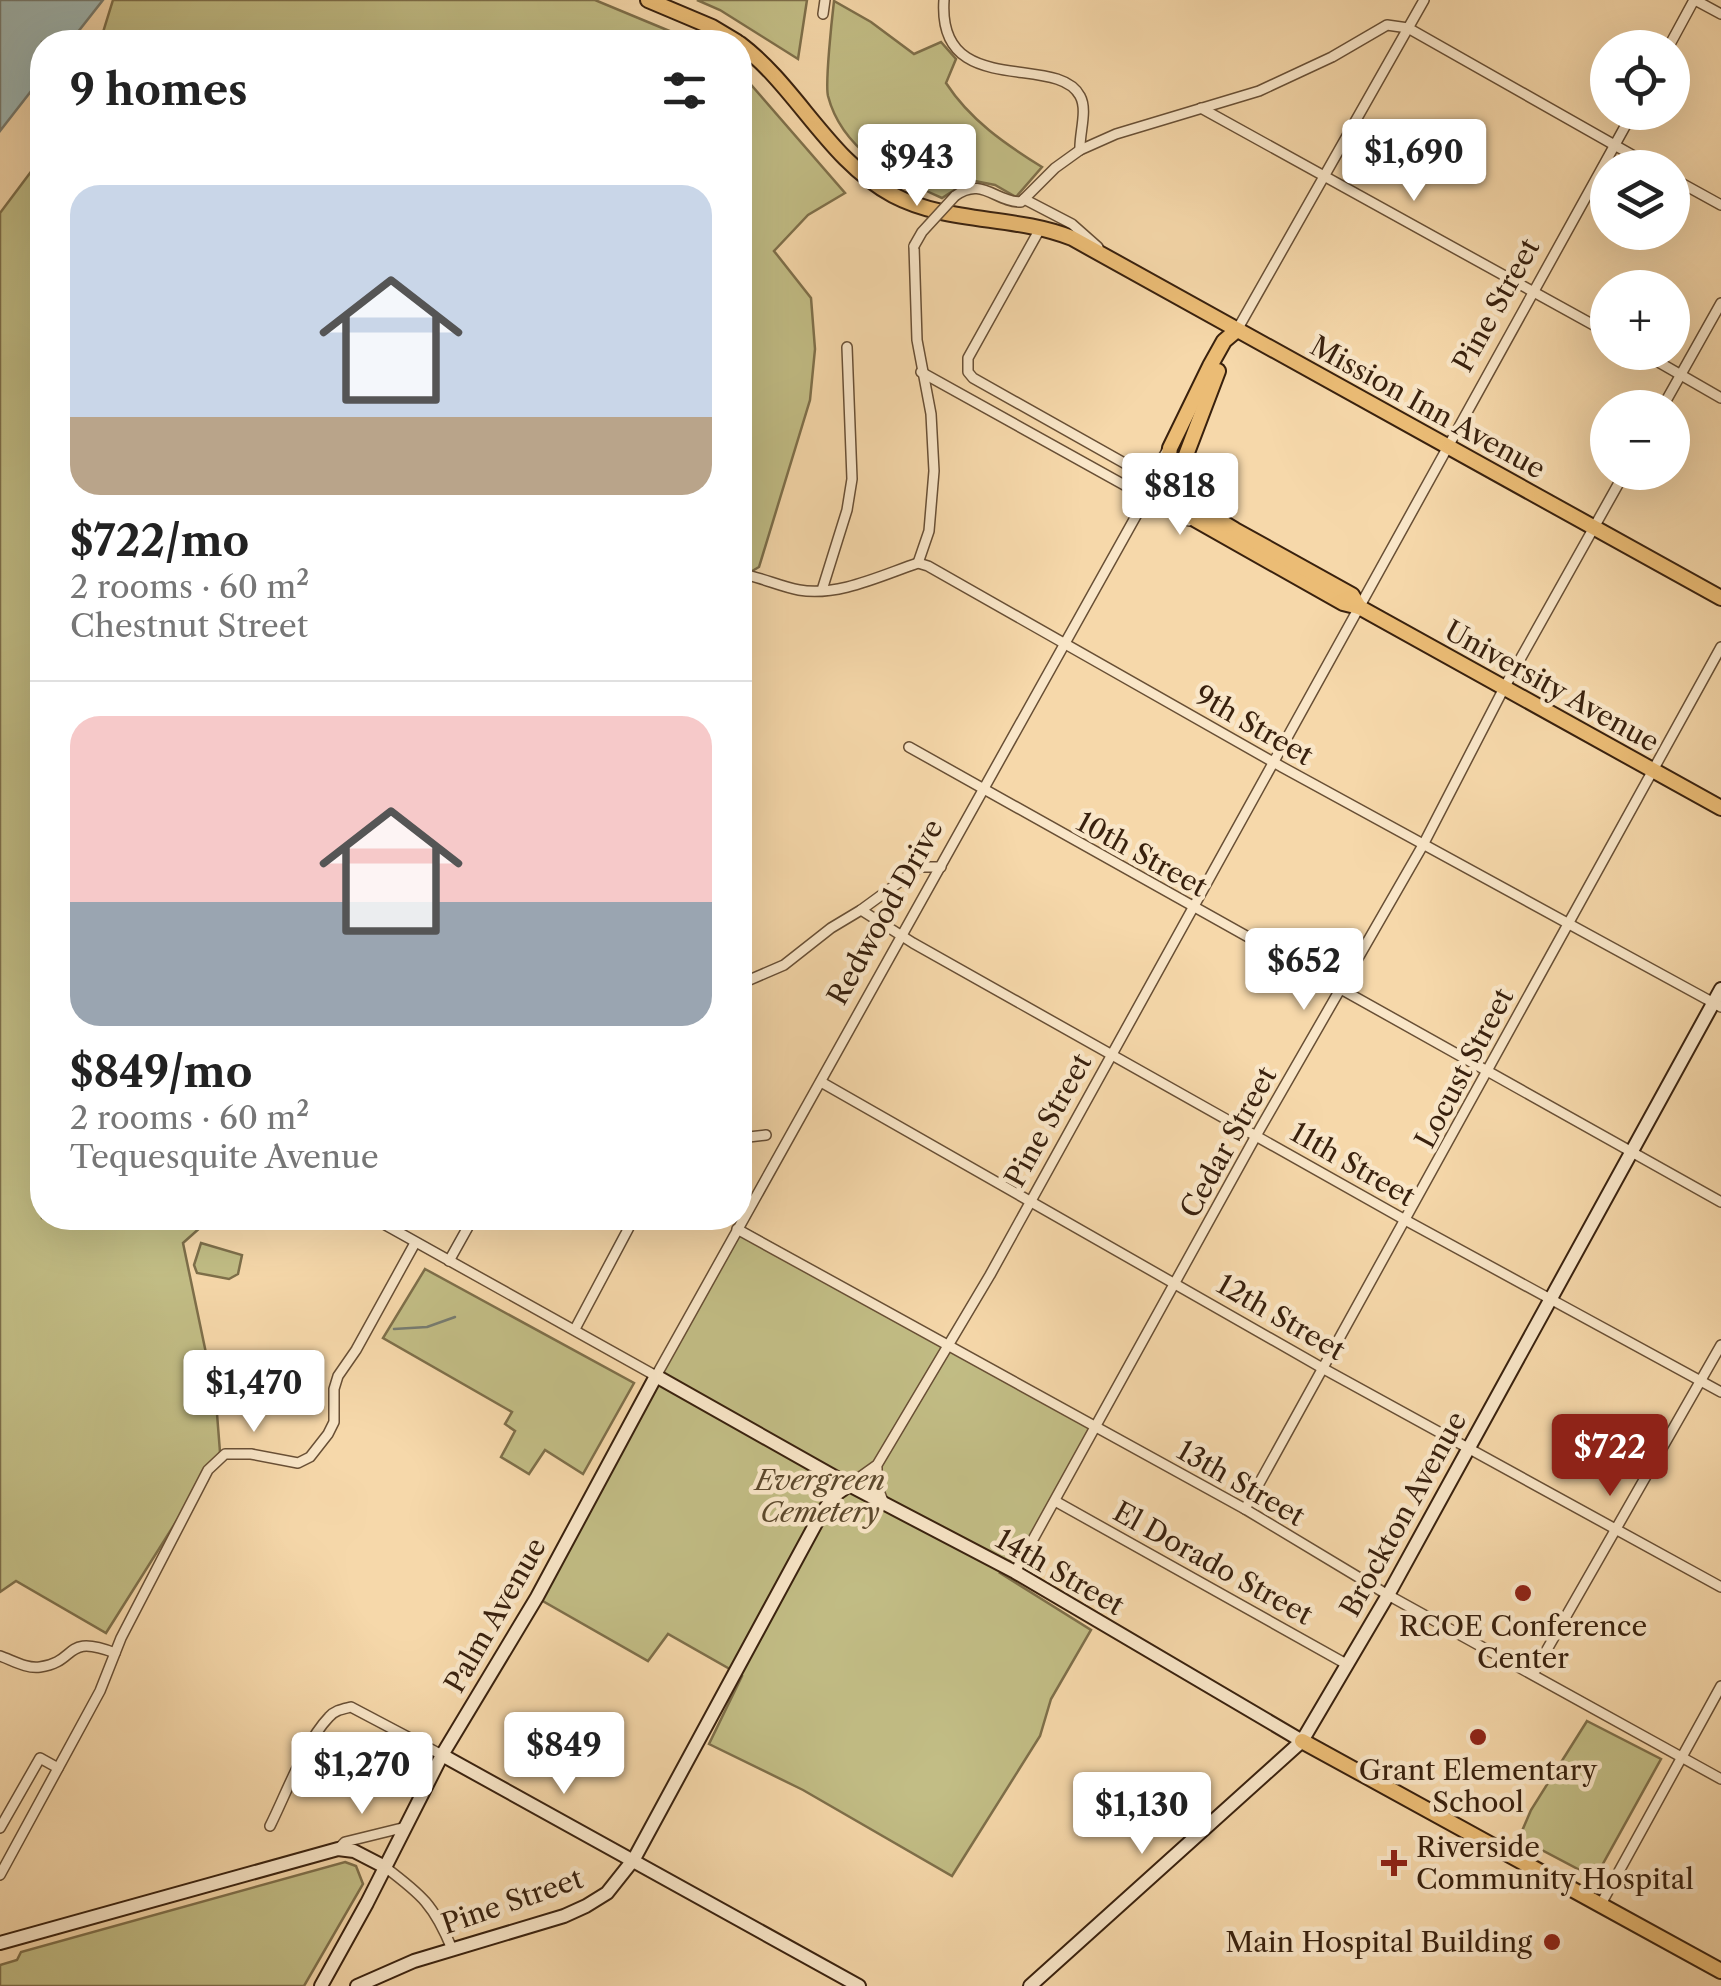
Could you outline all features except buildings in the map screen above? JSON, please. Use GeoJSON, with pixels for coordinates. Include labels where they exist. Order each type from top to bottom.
{"type":"FeatureCollection","features":[{"type":"Feature","properties":{"kind":"main road","name":"Mission Inn Avenue"},"geometry":{"type":"LineString","coordinates":[[648,0],[717,30]]}},
{"type":"Feature","properties":{"kind":"main road","name":"Mission Inn Avenue"},"geometry":{"type":"LineString","coordinates":[[752,58],[856,170],[874,184],[933,210],[1041,228],[1072,238],[1721,598]]}},
{"type":"Feature","properties":{"kind":"main road","name":"Redwood Drive"},"geometry":{"type":"LineString","coordinates":[[1157,472],[1224,341],[1237,330]]}},
{"type":"Feature","properties":{"kind":"main road","name":"Redwood Drive"},"geometry":{"type":"LineString","coordinates":[[1182,480],[1192,434],[1237,330]]}},
{"type":"Feature","properties":{"kind":"main road","name":"University Avenue"},"geometry":{"type":"LineString","coordinates":[[1157,472],[1184,511],[1229,539],[1721,808]]}},
{"type":"Feature","properties":{"kind":"main road","name":"University Avenue"},"geometry":{"type":"LineString","coordinates":[[1182,480],[1200,509],[1352,596],[1359,607]]}},
{"type":"Feature","properties":{"kind":"main road","name":"14th Street"},"geometry":{"type":"LineString","coordinates":[[1302,1741],[1721,1972]]}},
{"type":"Feature","properties":{"kind":"street"},"geometry":{"type":"LineString","coordinates":[[822,14],[825,0]]}},
{"type":"Feature","properties":{"kind":"street"},"geometry":{"type":"LineString","coordinates":[[944,0],[944,26],[953,46],[973,61],[995,69],[1045,76],[1072,87],[1080,95],[1080,150]]}},
{"type":"Feature","properties":{"kind":"street","name":"Redwood Drive"},"geometry":{"type":"LineString","coordinates":[[1237,330],[1424,0]]}},
{"type":"Feature","properties":{"kind":"street"},"geometry":{"type":"LineString","coordinates":[[1678,30],[1694,0],[1721,14]]}},
{"type":"Feature","properties":{"kind":"street"},"geometry":{"type":"LineString","coordinates":[[1024,199],[1032,187],[1080,150],[1116,134],[1258,91],[1332,57],[1388,25],[1408,28],[1623,150]]}},
{"type":"Feature","properties":{"kind":"street"},"geometry":{"type":"LineString","coordinates":[[1201,108],[1590,323]]}},
{"type":"Feature","properties":{"kind":"street","name":"Pine Street"},"geometry":{"type":"LineString","coordinates":[[357,1986],[409,1963],[586,1906],[608,1894],[634,1859],[821,1514],[836,1494],[878,1465],[1032,1202],[1623,130]]}},
{"type":"Feature","properties":{"kind":"street","name":"Mission Inn Avenue"},"geometry":{"type":"LineString","coordinates":[[921,372],[916,340],[914,246],[922,232],[967,188],[980,187],[1010,202],[1024,199],[1072,224],[1112,258]]}},
{"type":"Feature","properties":{"kind":"street"},"geometry":{"type":"LineString","coordinates":[[1690,188],[1721,205]]}},
{"type":"Feature","properties":{"kind":"street"},"geometry":{"type":"LineString","coordinates":[[1041,228],[968,358],[968,372],[1157,472],[1182,480]]}},
{"type":"Feature","properties":{"kind":"street"},"geometry":{"type":"LineString","coordinates":[[1672,390],[1721,303]]}},
{"type":"Feature","properties":{"kind":"street"},"geometry":{"type":"LineString","coordinates":[[822,590],[847,510],[852,479],[847,347]]}},
{"type":"Feature","properties":{"kind":"street"},"geometry":{"type":"LineString","coordinates":[[1672,370],[1721,398]]}},
{"type":"Feature","properties":{"kind":"street"},"geometry":{"type":"LineString","coordinates":[[752,576],[800,590],[822,590],[918,563],[929,531],[934,471],[931,414],[921,372]]}},
{"type":"Feature","properties":{"kind":"street","name":"University Avenue"},"geometry":{"type":"LineString","coordinates":[[921,372],[1146,498],[1229,539]]}},
{"type":"Feature","properties":{"kind":"street","name":"Redwood Drive"},"geometry":{"type":"LineString","coordinates":[[752,1203],[1146,498],[1145,485],[1157,472]]}},
{"type":"Feature","properties":{"kind":"street","name":"Cedar Street"},"geometry":{"type":"LineString","coordinates":[[1015,1572],[1256,1134],[1423,845],[1504,688],[1616,490]]}},
{"type":"Feature","properties":{"kind":"street","name":"9th Street"},"geometry":{"type":"LineString","coordinates":[[918,563],[1566,924],[1719,999]]}},
{"type":"Feature","properties":{"kind":"street","name":"Locust Street"},"geometry":{"type":"LineString","coordinates":[[1245,1509],[1721,647]]}},
{"type":"Feature","properties":{"kind":"street","name":"10th Street"},"geometry":{"type":"LineString","coordinates":[[909,748],[1721,1202]]}},
{"type":"Feature","properties":{"kind":"street"},"geometry":{"type":"LineString","coordinates":[[752,979],[784,965],[830,928],[920,867],[941,867]]}},
{"type":"Feature","properties":{"kind":"street","name":"11th Street"},"geometry":{"type":"LineString","coordinates":[[861,910],[1407,1221],[1721,1392]]}},
{"type":"Feature","properties":{"kind":"street","name":"Brockton Avenue"},"geometry":{"type":"LineString","coordinates":[[1030,1986],[1302,1741],[1388,1595],[1719,999]]}},
{"type":"Feature","properties":{"kind":"street","name":"12th Street"},"geometry":{"type":"LineString","coordinates":[[821,1082],[1324,1369],[1721,1586]]}},
{"type":"Feature","properties":{"kind":"street"},"geometry":{"type":"LineString","coordinates":[[752,1137],[766,1136]]}},
{"type":"Feature","properties":{"kind":"street","name":"14th Street"},"geometry":{"type":"LineString","coordinates":[[393,1230],[850,1485],[1015,1572],[1302,1741]]}},
{"type":"Feature","properties":{"kind":"street"},"geometry":{"type":"LineString","coordinates":[[450,1262],[467,1230]]}},
{"type":"Feature","properties":{"kind":"street"},"geometry":{"type":"LineString","coordinates":[[575,1329],[628,1230]]}},
{"type":"Feature","properties":{"kind":"street","name":"Redwood Drive"},"geometry":{"type":"LineString","coordinates":[[656,1376],[736,1230]]}},
{"type":"Feature","properties":{"kind":"street","name":"13th Street"},"geometry":{"type":"LineString","coordinates":[[739,1230],[1245,1509],[1388,1595],[1721,1779]]}},
{"type":"Feature","properties":{"kind":"street"},"geometry":{"type":"LineString","coordinates":[[0,1876],[100,1691],[115,1653],[208,1470],[225,1454],[250,1454],[298,1463],[320,1448],[334,1422],[338,1376],[415,1243]]}},
{"type":"Feature","properties":{"kind":"street"},"geometry":{"type":"LineString","coordinates":[[1533,1674],[1721,1345]]}},
{"type":"Feature","properties":{"kind":"street","name":"Palm Avenue"},"geometry":{"type":"LineString","coordinates":[[321,1986],[442,1755],[538,1597],[656,1376]]}},
{"type":"Feature","properties":{"kind":"street"},"geometry":{"type":"LineString","coordinates":[[878,1465],[877,1486],[885,1504]]}},
{"type":"Feature","properties":{"kind":"street","name":"El Dorado Street"},"geometry":{"type":"LineString","coordinates":[[1056,1501],[1348,1665]]}},
{"type":"Feature","properties":{"kind":"street"},"geometry":{"type":"LineString","coordinates":[[0,1656],[27,1667],[42,1668],[75,1646],[88,1644],[115,1653]]}},
{"type":"Feature","properties":{"kind":"street"},"geometry":{"type":"LineString","coordinates":[[1601,1904],[1721,1686]]}},
{"type":"Feature","properties":{"kind":"street"},"geometry":{"type":"LineString","coordinates":[[270,1826],[328,1717],[351,1707],[634,1859],[859,1986]]}},
{"type":"Feature","properties":{"kind":"street"},"geometry":{"type":"LineString","coordinates":[[0,1828],[40,1758],[58,1768]]}},
{"type":"Feature","properties":{"kind":"street"},"geometry":{"type":"LineString","coordinates":[[338,1849],[346,1842],[406,1826]]}},
{"type":"Feature","properties":{"kind":"street"},"geometry":{"type":"LineString","coordinates":[[0,1943],[338,1849],[354,1851],[385,1867],[425,1897],[452,1949]]}},
{"type":"Feature","properties":{"kind":"green space"},"geometry":{"type":"Polygon","coordinates":[[[113,0],[595,0],[667,30],[104,30],[113,0]]]}},
{"type":"Feature","properties":{"kind":"green space"},"geometry":{"type":"Polygon","coordinates":[[[697,0],[807,0],[798,59],[752,30],[697,0]]]}},
{"type":"Feature","properties":{"kind":"green space"},"geometry":{"type":"Polygon","coordinates":[[[834,1],[914,54],[941,42],[956,59],[946,83],[955,96],[989,130],[1042,167],[1016,197],[995,185],[970,180],[942,198],[889,171],[845,132],[828,96],[834,1]]]}},
{"type":"Feature","properties":{"kind":"green space"},"geometry":{"type":"Polygon","coordinates":[[[752,86],[845,193],[808,215],[774,251],[811,298],[815,349],[810,400],[759,567],[752,571],[752,86]]]}},
{"type":"Feature","properties":{"kind":"green space"},"geometry":{"type":"Polygon","coordinates":[[[30,173],[30,1230],[198,1230],[183,1243],[216,1401],[220,1452],[106,1633],[16,1581],[0,1592],[0,213],[30,173]]]}},
{"type":"Feature","properties":{"kind":"green space","name":"Evergreen Cemetery"},"geometry":{"type":"Polygon","coordinates":[[[736,1230],[748,1230],[1096,1425],[1039,1525],[1000,1573],[1091,1630],[1051,1699],[1040,1736],[952,1876],[803,1790],[709,1744],[742,1676],[668,1634],[648,1661],[541,1600],[736,1230]]]}},
{"type":"Feature","properties":{"kind":"green space"},"geometry":{"type":"Polygon","coordinates":[[[201,1243],[242,1255],[238,1274],[229,1279],[197,1273],[194,1265],[201,1243]]]}},
{"type":"Feature","properties":{"kind":"green space"},"geometry":{"type":"Polygon","coordinates":[[[425,1269],[634,1383],[583,1474],[545,1450],[529,1474],[501,1457],[515,1431],[505,1424],[512,1412],[383,1338],[425,1269]]]}},
{"type":"Feature","properties":{"kind":"green space"},"geometry":{"type":"Polygon","coordinates":[[[1587,1721],[1661,1759],[1595,1878],[1519,1838],[1531,1810],[1587,1721]]]}},
{"type":"Feature","properties":{"kind":"green space"},"geometry":{"type":"Polygon","coordinates":[[[345,1862],[356,1866],[363,1884],[304,1986],[0,1986],[0,1965],[17,1960],[21,1952],[345,1862]]]}},
{"type":"Feature","properties":{"kind":"water"},"geometry":{"type":"Polygon","coordinates":[[[0,0],[103,0],[79,30],[30,30],[30,92],[0,131],[0,0]]]}},
{"type":"Feature","properties":{"kind":"waterway"},"geometry":{"type":"LineString","coordinates":[[394,1329],[427,1327],[455,1317]]}},
{"type":"Feature","properties":{"kind":"place","name":"RCOE Conference Center"},"geometry":{"type":"Point","coordinates":[1523,1593]}},
{"type":"Feature","properties":{"kind":"place","name":"Grant Elementary School"},"geometry":{"type":"Point","coordinates":[1478,1737]}},
{"type":"Feature","properties":{"kind":"place","name":"Riverside Community Hospital"},"geometry":{"type":"Point","coordinates":[1394,1863]}},
{"type":"Feature","properties":{"kind":"place","name":"Main Hospital Building"},"geometry":{"type":"Point","coordinates":[1552,1942]}}]}
